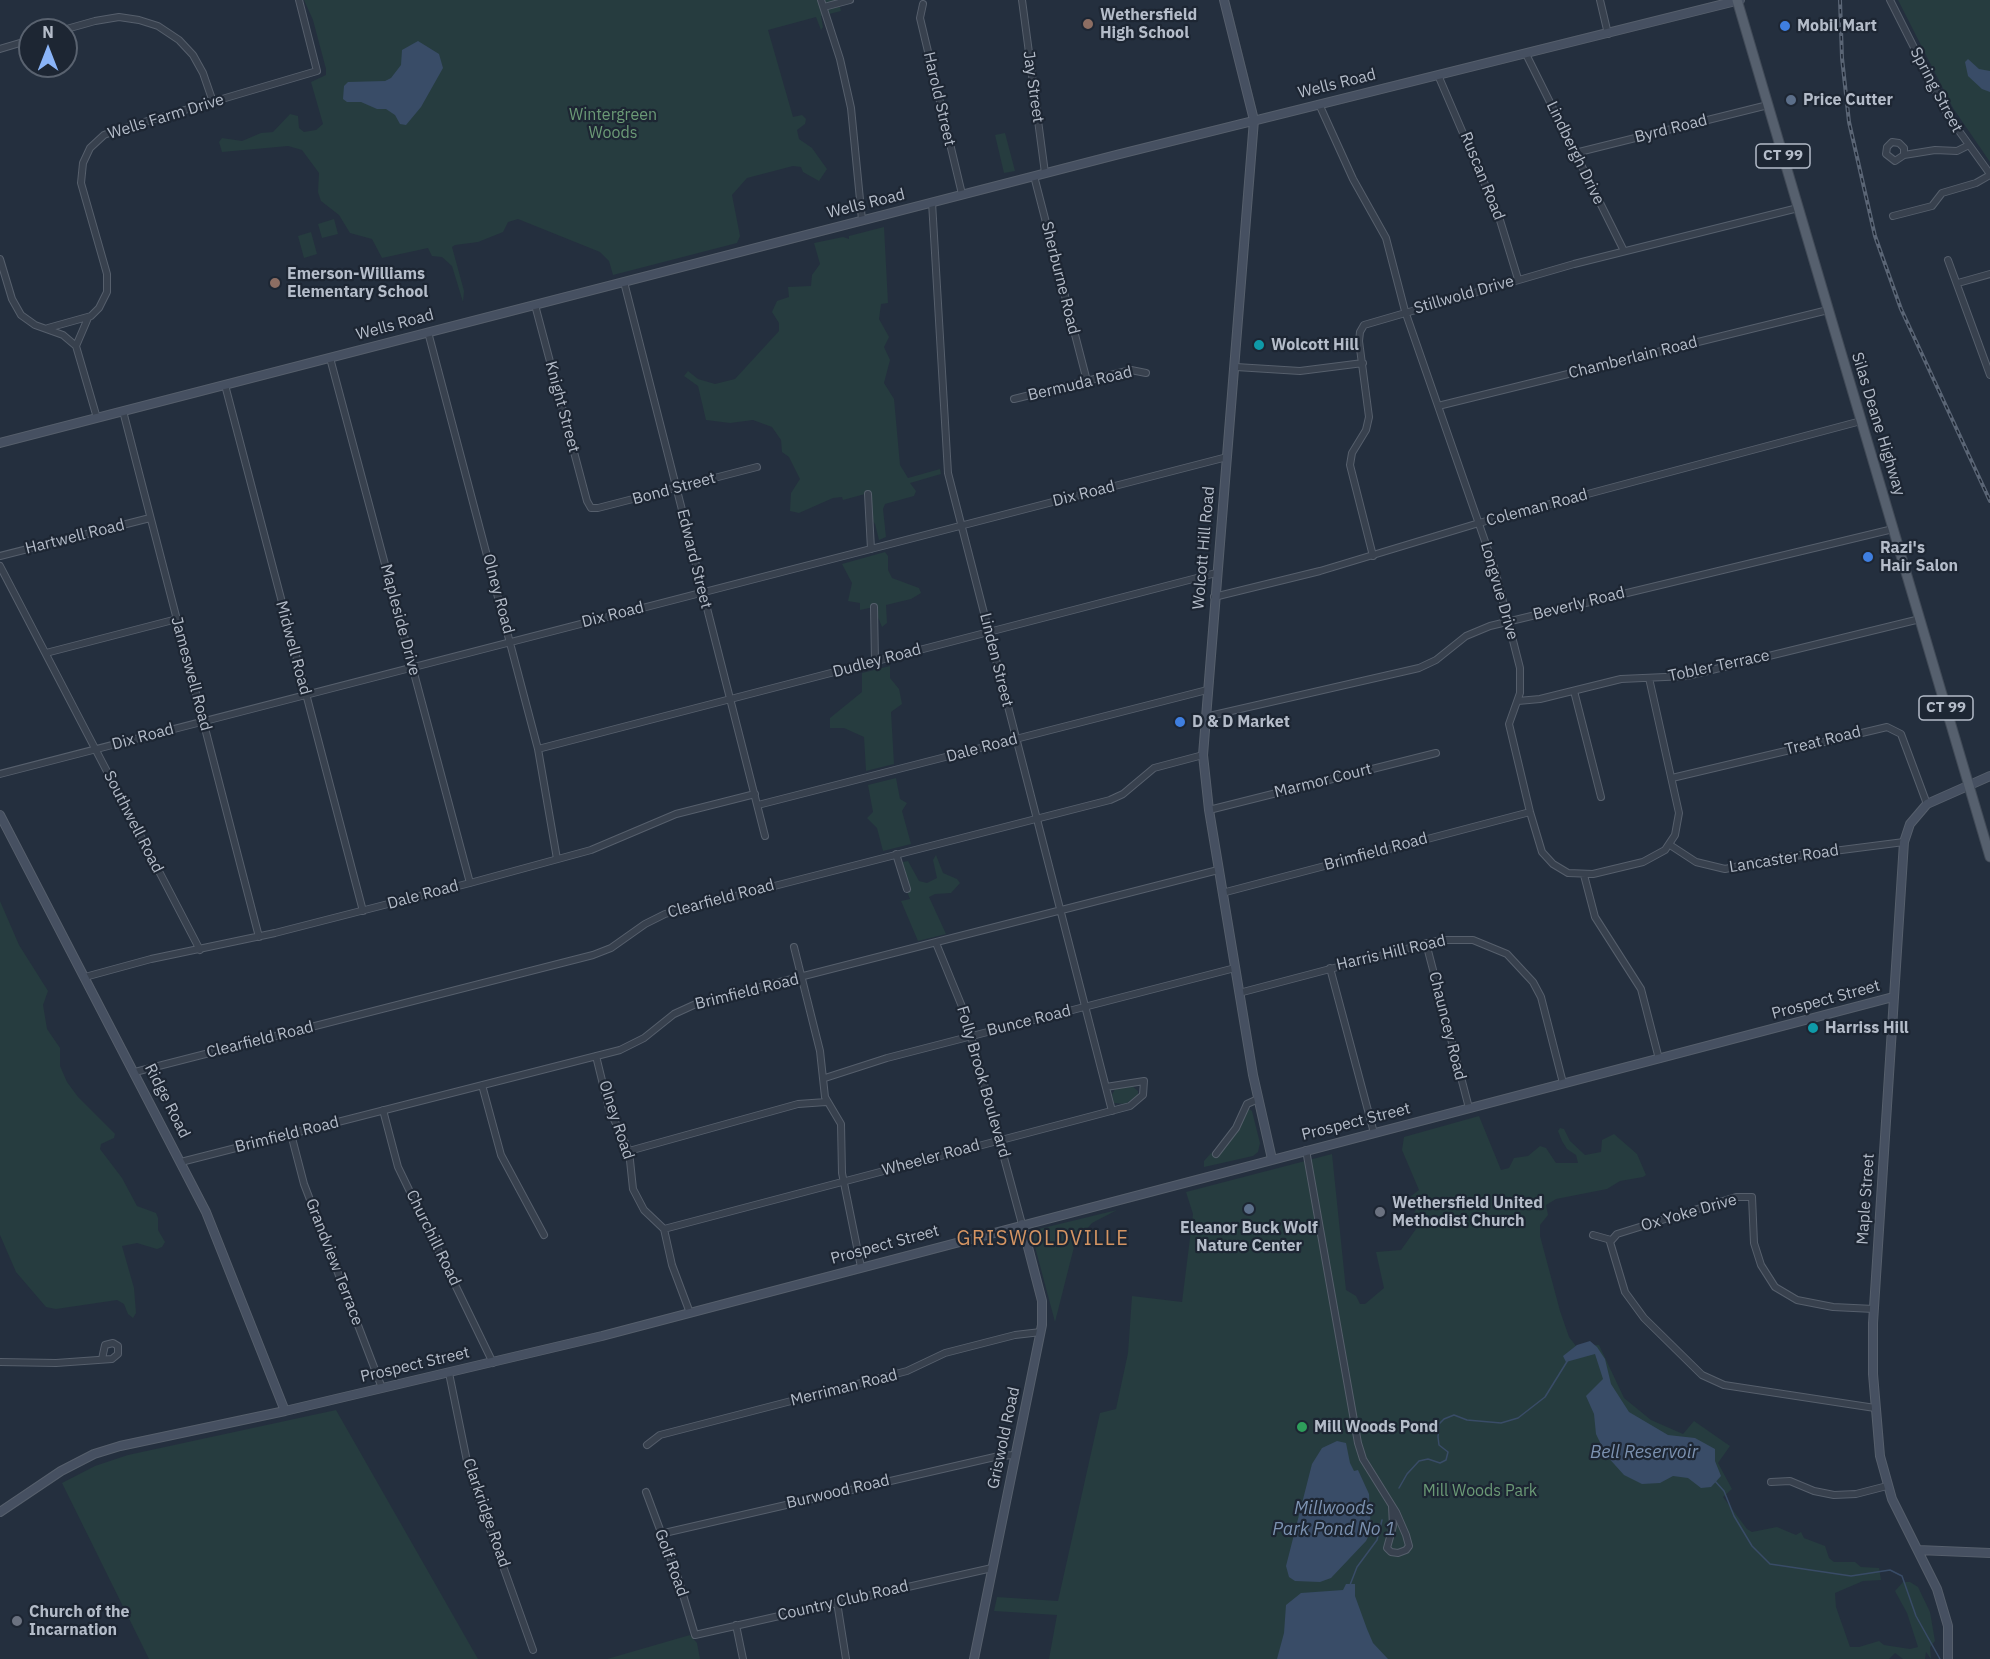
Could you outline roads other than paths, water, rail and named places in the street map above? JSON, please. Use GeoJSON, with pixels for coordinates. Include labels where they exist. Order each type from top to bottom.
{"type":"FeatureCollection","features":[{"type":"Feature","properties":{"kind":"main road","name":"Wolcott Hill Road"},"geometry":{"type":"LineString","coordinates":[[1224,0],[1254,120],[1236,367],[1204,717],[1203,755],[1218,870],[1239,993],[1258,1099],[1272,1159]]}},
{"type":"Feature","properties":{"kind":"main road","name":"Wells Road"},"geometry":{"type":"LineString","coordinates":[[0,443],[962,194],[1738,0]]}},
{"type":"Feature","properties":{"kind":"main road","name":"Silas Deane Highway"},"geometry":{"type":"LineString","coordinates":[[1738,0],[1990,857]]}},
{"type":"Feature","properties":{"kind":"main road","name":"Maple Street"},"geometry":{"type":"LineString","coordinates":[[1948,1658],[1948,1626],[1943,1608],[1887,1486],[1880,1456],[1875,1407],[1874,1309],[1904,842],[1910,824],[1928,804],[1990,776]]}},
{"type":"Feature","properties":{"kind":"main road","name":"Ridge Road"},"geometry":{"type":"LineString","coordinates":[[0,815],[181,1162],[221,1246],[285,1411]]}},
{"type":"Feature","properties":{"kind":"main road","name":"Prospect Street"},"geometry":{"type":"LineString","coordinates":[[0,1512],[52,1476],[102,1451],[493,1363],[1893,997]]}},
{"type":"Feature","properties":{"kind":"main road","name":"Griswold Road"},"geometry":{"type":"LineString","coordinates":[[974,1659],[1041,1332],[1042,1301],[1022,1224]]}},
{"type":"Feature","properties":{"kind":"main road"},"geometry":{"type":"LineString","coordinates":[[1918,1550],[1990,1553]]}},
{"type":"Feature","properties":{"kind":"street","name":"Wells Farm Drive"},"geometry":{"type":"LineString","coordinates":[[76,346],[88,317],[101,305],[108,284],[81,183],[82,167],[87,152],[96,142],[113,131],[317,71],[299,0]]}},
{"type":"Feature","properties":{"kind":"street"},"geometry":{"type":"LineString","coordinates":[[850,0],[822,3],[840,59],[851,108],[857,143],[862,220]]}},
{"type":"Feature","properties":{"kind":"street","name":"Jay Street"},"geometry":{"type":"LineString","coordinates":[[1022,0],[1045,173]]}},
{"type":"Feature","properties":{"kind":"street"},"geometry":{"type":"LineString","coordinates":[[1600,0],[1608,34]]}},
{"type":"Feature","properties":{"kind":"street","name":"Spring Street"},"geometry":{"type":"LineString","coordinates":[[1890,0],[1936,95],[1967,146],[1990,175]]}},
{"type":"Feature","properties":{"kind":"street","name":"Harold Street"},"geometry":{"type":"LineString","coordinates":[[923,4],[920,18],[962,194]]}},
{"type":"Feature","properties":{"kind":"street"},"geometry":{"type":"LineString","coordinates":[[78,26],[121,17],[139,20],[161,28],[182,42],[194,55],[213,102]]}},
{"type":"Feature","properties":{"kind":"street"},"geometry":{"type":"LineString","coordinates":[[0,49],[18,44]]}},
{"type":"Feature","properties":{"kind":"street","name":"Lindbergh Drive"},"geometry":{"type":"LineString","coordinates":[[1526,54],[1624,251]]}},
{"type":"Feature","properties":{"kind":"street","name":"Ruscan Road"},"geometry":{"type":"LineString","coordinates":[[1438,75],[1499,217],[1518,279]]}},
{"type":"Feature","properties":{"kind":"street","name":"Longvue Drive"},"geometry":{"type":"LineString","coordinates":[[1319,104],[1353,179],[1386,238],[1405,311],[1479,523],[1509,622],[1520,668],[1521,685],[1509,724],[1538,844],[1547,859],[1560,869],[1584,875]]}},
{"type":"Feature","properties":{"kind":"street","name":"Byrd Road"},"geometry":{"type":"LineString","coordinates":[[1575,153],[1767,105]]}},
{"type":"Feature","properties":{"kind":"street"},"geometry":{"type":"LineString","coordinates":[[1904,155],[1935,150],[1957,150],[1967,146]]}},
{"type":"Feature","properties":{"kind":"street"},"geometry":{"type":"LineString","coordinates":[[1893,216],[1932,206],[1942,193],[1976,183],[1990,175]]}},
{"type":"Feature","properties":{"kind":"street","name":"Sherburne Road"},"geometry":{"type":"LineString","coordinates":[[1034,176],[1087,381]]}},
{"type":"Feature","properties":{"kind":"street","name":"Linden Street"},"geometry":{"type":"LineString","coordinates":[[932,202],[946,463],[1112,1111]]}},
{"type":"Feature","properties":{"kind":"street","name":"Stillwold Drive"},"geometry":{"type":"LineString","coordinates":[[1373,556],[1350,465],[1352,453],[1366,430],[1369,417],[1359,341],[1361,328],[1368,322],[1518,279],[1798,208]]}},
{"type":"Feature","properties":{"kind":"street"},"geometry":{"type":"LineString","coordinates":[[0,259],[17,311],[33,324],[65,336],[76,346],[97,418]]}},
{"type":"Feature","properties":{"kind":"street"},"geometry":{"type":"LineString","coordinates":[[1948,260],[1990,375]]}},
{"type":"Feature","properties":{"kind":"street"},"geometry":{"type":"LineString","coordinates":[[1958,283],[1990,274]]}},
{"type":"Feature","properties":{"kind":"street","name":"Edward Street"},"geometry":{"type":"LineString","coordinates":[[624,282],[765,836]]}},
{"type":"Feature","properties":{"kind":"street","name":"Knight Street"},"geometry":{"type":"LineString","coordinates":[[535,304],[587,501],[591,508]]}},
{"type":"Feature","properties":{"kind":"street","name":"Chamberlain Road"},"geometry":{"type":"LineString","coordinates":[[1438,406],[1828,310]]}},
{"type":"Feature","properties":{"kind":"street"},"geometry":{"type":"LineString","coordinates":[[48,328],[88,317]]}},
{"type":"Feature","properties":{"kind":"street","name":"Olney Road"},"geometry":{"type":"LineString","coordinates":[[428,332],[538,749],[557,859]]}},
{"type":"Feature","properties":{"kind":"street","name":"Mapleside Drive"},"geometry":{"type":"LineString","coordinates":[[330,358],[470,883]]}},
{"type":"Feature","properties":{"kind":"street"},"geometry":{"type":"LineString","coordinates":[[1236,367],[1300,371],[1363,363]]}},
{"type":"Feature","properties":{"kind":"street","name":"Bermuda Road"},"geometry":{"type":"LineString","coordinates":[[1014,399],[1131,370],[1146,373]]}},
{"type":"Feature","properties":{"kind":"street","name":"Midwell Road"},"geometry":{"type":"LineString","coordinates":[[225,385],[363,911]]}},
{"type":"Feature","properties":{"kind":"street","name":"Jameswell Road"},"geometry":{"type":"LineString","coordinates":[[123,411],[259,937]]}},
{"type":"Feature","properties":{"kind":"street","name":"Coleman Road"},"geometry":{"type":"LineString","coordinates":[[1214,597],[1373,556],[1479,523],[1861,421]]}},
{"type":"Feature","properties":{"kind":"street","name":"Dix Road"},"geometry":{"type":"LineString","coordinates":[[0,774],[1227,457]]}},
{"type":"Feature","properties":{"kind":"street","name":"Bond Street"},"geometry":{"type":"LineString","coordinates":[[591,508],[758,467]]}},
{"type":"Feature","properties":{"kind":"street"},"geometry":{"type":"LineString","coordinates":[[868,494],[871,549]]}},
{"type":"Feature","properties":{"kind":"street","name":"Hartwell Road"},"geometry":{"type":"LineString","coordinates":[[0,556],[150,518]]}},
{"type":"Feature","properties":{"kind":"street","name":"Beverly Road"},"geometry":{"type":"LineString","coordinates":[[1204,717],[1419,668],[1436,660],[1473,632],[1509,622],[1893,530]]}},
{"type":"Feature","properties":{"kind":"street","name":"Southwell Road"},"geometry":{"type":"LineString","coordinates":[[0,566],[200,950]]}},
{"type":"Feature","properties":{"kind":"street","name":"Dudley Road"},"geometry":{"type":"LineString","coordinates":[[538,749],[1216,573]]}},
{"type":"Feature","properties":{"kind":"street"},"geometry":{"type":"LineString","coordinates":[[874,607],[875,662]]}},
{"type":"Feature","properties":{"kind":"street"},"geometry":{"type":"LineString","coordinates":[[46,653],[177,619]]}},
{"type":"Feature","properties":{"kind":"street","name":"Tobler Terrace"},"geometry":{"type":"LineString","coordinates":[[1518,700],[1540,699],[1621,679],[1687,676],[1920,619]]}},
{"type":"Feature","properties":{"kind":"street"},"geometry":{"type":"LineString","coordinates":[[1649,678],[1672,778],[1679,821],[1670,845],[1659,855],[1614,871],[1584,875],[1595,917],[1641,989],[1659,1059]]}},
{"type":"Feature","properties":{"kind":"street","name":"Dale Road"},"geometry":{"type":"LineString","coordinates":[[758,805],[1207,690]]}},
{"type":"Feature","properties":{"kind":"street"},"geometry":{"type":"LineString","coordinates":[[1574,691],[1601,797]]}},
{"type":"Feature","properties":{"kind":"street","name":"Treat Road"},"geometry":{"type":"LineString","coordinates":[[1672,778],[1887,728],[1901,734],[1928,804]]}},
{"type":"Feature","properties":{"kind":"street","name":"Marmor Court"},"geometry":{"type":"LineString","coordinates":[[1209,810],[1437,753]]}},
{"type":"Feature","properties":{"kind":"street","name":"Clearfield Road"},"geometry":{"type":"LineString","coordinates":[[135,1072],[593,955],[611,948],[645,924],[665,914],[1117,797],[1154,768],[1203,755]]}},
{"type":"Feature","properties":{"kind":"street","name":"Dale Road"},"geometry":{"type":"LineString","coordinates":[[85,978],[136,963],[259,937],[470,883],[601,846],[676,814],[755,794]]}},
{"type":"Feature","properties":{"kind":"street","name":"Brimfield Road"},"geometry":{"type":"LineString","coordinates":[[1222,893],[1530,812]]}},
{"type":"Feature","properties":{"kind":"street","name":"Lancaster Road"},"geometry":{"type":"LineString","coordinates":[[1670,845],[1696,862],[1725,869],[1779,858],[1904,842]]}},
{"type":"Feature","properties":{"kind":"street"},"geometry":{"type":"LineString","coordinates":[[896,854],[907,889]]}},
{"type":"Feature","properties":{"kind":"street","name":"Brimfield Road"},"geometry":{"type":"LineString","coordinates":[[181,1162],[596,1056],[636,1043],[667,1018],[690,1006],[1218,870]]}},
{"type":"Feature","properties":{"kind":"street","name":"Harris Hill Road"},"geometry":{"type":"LineString","coordinates":[[1239,993],[1426,943],[1448,939],[1473,940],[1498,949],[1515,960],[1533,982],[1540,998],[1563,1083]]}},
{"type":"Feature","properties":{"kind":"street","name":"Folly Brook Boulevard"},"geometry":{"type":"LineString","coordinates":[[936,943],[956,990],[971,1036],[1022,1224]]}},
{"type":"Feature","properties":{"kind":"street","name":"Chauncey Road"},"geometry":{"type":"LineString","coordinates":[[1426,943],[1468,1108]]}},
{"type":"Feature","properties":{"kind":"street"},"geometry":{"type":"LineString","coordinates":[[794,947],[825,1078],[826,1102],[841,1124],[844,1182],[861,1267]]}},
{"type":"Feature","properties":{"kind":"street","name":"Bunce Road"},"geometry":{"type":"LineString","coordinates":[[825,1078],[862,1065],[1235,968]]}},
{"type":"Feature","properties":{"kind":"street"},"geometry":{"type":"LineString","coordinates":[[1330,968],[1374,1133]]}},
{"type":"Feature","properties":{"kind":"street","name":"Olney Road"},"geometry":{"type":"LineString","coordinates":[[596,1056],[609,1109],[629,1151],[631,1183],[635,1196],[644,1210],[664,1229]]}},
{"type":"Feature","properties":{"kind":"street","name":"Wheeler Road"},"geometry":{"type":"LineString","coordinates":[[664,1229],[1130,1106],[1140,1100],[1144,1081],[1106,1087]]}},
{"type":"Feature","properties":{"kind":"street"},"geometry":{"type":"LineString","coordinates":[[482,1084],[501,1155],[544,1234]]}},
{"type":"Feature","properties":{"kind":"street"},"geometry":{"type":"LineString","coordinates":[[1216,1154],[1236,1128],[1247,1104],[1258,1099]]}},
{"type":"Feature","properties":{"kind":"street"},"geometry":{"type":"LineString","coordinates":[[629,1151],[798,1104],[826,1102]]}},
{"type":"Feature","properties":{"kind":"street","name":"Churchill Road"},"geometry":{"type":"LineString","coordinates":[[383,1110],[398,1167],[493,1363]]}},
{"type":"Feature","properties":{"kind":"street","name":"Grandview Terrace"},"geometry":{"type":"LineString","coordinates":[[291,1134],[308,1193],[382,1388]]}},
{"type":"Feature","properties":{"kind":"street"},"geometry":{"type":"LineString","coordinates":[[1306,1150],[1358,1443],[1371,1474],[1392,1506],[1408,1541],[1406,1550],[1398,1552],[1391,1552],[1387,1548],[1393,1526],[1392,1506]]}},
{"type":"Feature","properties":{"kind":"street","name":"Ox Yoke Drive"},"geometry":{"type":"LineString","coordinates":[[1611,1240],[1617,1234],[1736,1197],[1752,1197],[1754,1243],[1761,1265],[1775,1287],[1797,1300],[1833,1307],[1874,1309]]}},
{"type":"Feature","properties":{"kind":"street"},"geometry":{"type":"LineString","coordinates":[[664,1229],[672,1265],[690,1313]]}},
{"type":"Feature","properties":{"kind":"street"},"geometry":{"type":"LineString","coordinates":[[1593,1236],[1611,1240],[1612,1255],[1625,1292],[1644,1318],[1702,1375],[1724,1385],[1875,1407]]}},
{"type":"Feature","properties":{"kind":"street","name":"Merriman Road"},"geometry":{"type":"LineString","coordinates":[[647,1445],[660,1435],[907,1371],[945,1353],[1015,1335],[1041,1332]]}},
{"type":"Feature","properties":{"kind":"street"},"geometry":{"type":"LineString","coordinates":[[1,1359],[56,1363],[102,1359]]}},
{"type":"Feature","properties":{"kind":"street","name":"Clarkridge Road"},"geometry":{"type":"LineString","coordinates":[[449,1373],[469,1471],[533,1650]]}},
{"type":"Feature","properties":{"kind":"street","name":"Burwood Road"},"geometry":{"type":"LineString","coordinates":[[660,1534],[999,1456],[1015,1455]]}},
{"type":"Feature","properties":{"kind":"street"},"geometry":{"type":"LineString","coordinates":[[1771,1482],[1790,1481],[1814,1491],[1834,1495],[1857,1494],[1887,1486]]}},
{"type":"Feature","properties":{"kind":"street","name":"Golf Road"},"geometry":{"type":"LineString","coordinates":[[646,1492],[678,1578],[695,1635]]}},
{"type":"Feature","properties":{"kind":"street","name":"Country Club Road"},"geometry":{"type":"LineString","coordinates":[[695,1635],[992,1568]]}},
{"type":"Feature","properties":{"kind":"street"},"geometry":{"type":"LineString","coordinates":[[837,1602],[846,1659]]}},
{"type":"Feature","properties":{"kind":"street"},"geometry":{"type":"LineString","coordinates":[[736,1625],[743,1659]]}},
{"type":"Feature","properties":{"kind":"water"},"geometry":{"type":"Polygon","coordinates":[[[418,41],[439,54],[443,68],[421,107],[406,125],[400,124],[395,115],[386,109],[377,109],[361,102],[347,102],[343,99],[344,86],[348,82],[385,81],[391,78],[401,65],[402,50],[418,41]]]}},
{"type":"Feature","properties":{"kind":"water"},"geometry":{"type":"Polygon","coordinates":[[[1968,59],[1979,69],[1990,71],[1990,92],[1982,89],[1968,76],[1965,62],[1968,59]]]}},
{"type":"Feature","properties":{"kind":"water","name":"Bell Reservoir"},"geometry":{"type":"Polygon","coordinates":[[[1590,1341],[1605,1359],[1611,1384],[1629,1412],[1668,1435],[1695,1438],[1715,1449],[1715,1461],[1721,1476],[1711,1487],[1701,1488],[1688,1478],[1673,1476],[1660,1483],[1642,1484],[1624,1475],[1606,1455],[1596,1434],[1594,1414],[1586,1396],[1603,1379],[1595,1354],[1566,1362],[1563,1356],[1577,1345],[1590,1341]]]}},
{"type":"Feature","properties":{"kind":"water","name":"Millwoods Park Pond No 1"},"geometry":{"type":"Polygon","coordinates":[[[1337,1441],[1346,1443],[1350,1463],[1354,1471],[1358,1470],[1369,1494],[1371,1531],[1366,1541],[1331,1578],[1320,1582],[1295,1581],[1289,1577],[1286,1566],[1312,1464],[1322,1448],[1337,1441]]]}},
{"type":"Feature","properties":{"kind":"water"},"geometry":{"type":"Polygon","coordinates":[[[1346,1584],[1355,1584],[1355,1596],[1373,1643],[1388,1659],[1277,1659],[1284,1633],[1286,1605],[1301,1593],[1343,1590],[1346,1584]]]}},
{"type":"Feature","properties":{"kind":"waterway"},"geometry":{"type":"LineString","coordinates":[[1399,1488],[1407,1474],[1419,1461],[1428,1459],[1440,1463],[1446,1460],[1448,1452],[1439,1445],[1438,1437],[1439,1424],[1444,1419],[1454,1415],[1467,1420],[1501,1423],[1518,1418],[1545,1397],[1568,1360]]}},
{"type":"Feature","properties":{"kind":"waterway"},"geometry":{"type":"LineString","coordinates":[[1715,1481],[1724,1491],[1734,1516],[1752,1546],[1770,1564],[1851,1576],[1890,1570],[1902,1576],[1916,1616],[1940,1659]]}},
{"type":"Feature","properties":{"kind":"waterway"},"geometry":{"type":"LineString","coordinates":[[1350,1585],[1357,1567],[1377,1540],[1382,1520]]}},
{"type":"Feature","properties":{"kind":"railway"},"geometry":{"type":"LineString","coordinates":[[1840,0],[1842,58],[1849,122],[1875,236],[1901,309],[1990,501]]}},
{"type":"Feature","properties":{"kind":"place","name":"Wethersfield High School"},"geometry":{"type":"Point","coordinates":[1088,24]}},
{"type":"Feature","properties":{"kind":"place","name":"Mobil Mart"},"geometry":{"type":"Point","coordinates":[1785,26]}},
{"type":"Feature","properties":{"kind":"place","name":"Price Cutter"},"geometry":{"type":"Point","coordinates":[1791,100]}},
{"type":"Feature","properties":{"kind":"place","name":"Emerson-Williams Elementary School"},"geometry":{"type":"Point","coordinates":[275,283]}},
{"type":"Feature","properties":{"kind":"place","name":"Wolcott Hill"},"geometry":{"type":"Point","coordinates":[1259,345]}},
{"type":"Feature","properties":{"kind":"place","name":"Razi's Hair Salon"},"geometry":{"type":"Point","coordinates":[1868,557]}},
{"type":"Feature","properties":{"kind":"place","name":"D & D Market"},"geometry":{"type":"Point","coordinates":[1180,722]}},
{"type":"Feature","properties":{"kind":"place","name":"Harriss Hill"},"geometry":{"type":"Point","coordinates":[1813,1028]}},
{"type":"Feature","properties":{"kind":"place","name":"Eleanor Buck Wolf Nature Center"},"geometry":{"type":"Point","coordinates":[1249,1209]}},
{"type":"Feature","properties":{"kind":"place","name":"Wethersfield United Methodist Church"},"geometry":{"type":"Point","coordinates":[1380,1212]}},
{"type":"Feature","properties":{"kind":"place","name":"Mill Woods Pond"},"geometry":{"type":"Point","coordinates":[1302,1427]}},
{"type":"Feature","properties":{"kind":"place","name":"Church of the Incarnation"},"geometry":{"type":"Point","coordinates":[17,1621]}},
{"type":"Feature","properties":{"kind":"district","name":"GRISWOLDVILLE"},"geometry":{"type":"Point","coordinates":[1043,1239]}},
{"type":"Feature","properties":{"kind":"park label","name":"Wintergreen Woods"},"geometry":{"type":"Point","coordinates":[613,124]}},
{"type":"Feature","properties":{"kind":"park label","name":"Mill Woods Park"},"geometry":{"type":"Point","coordinates":[1480,1491]}}]}
